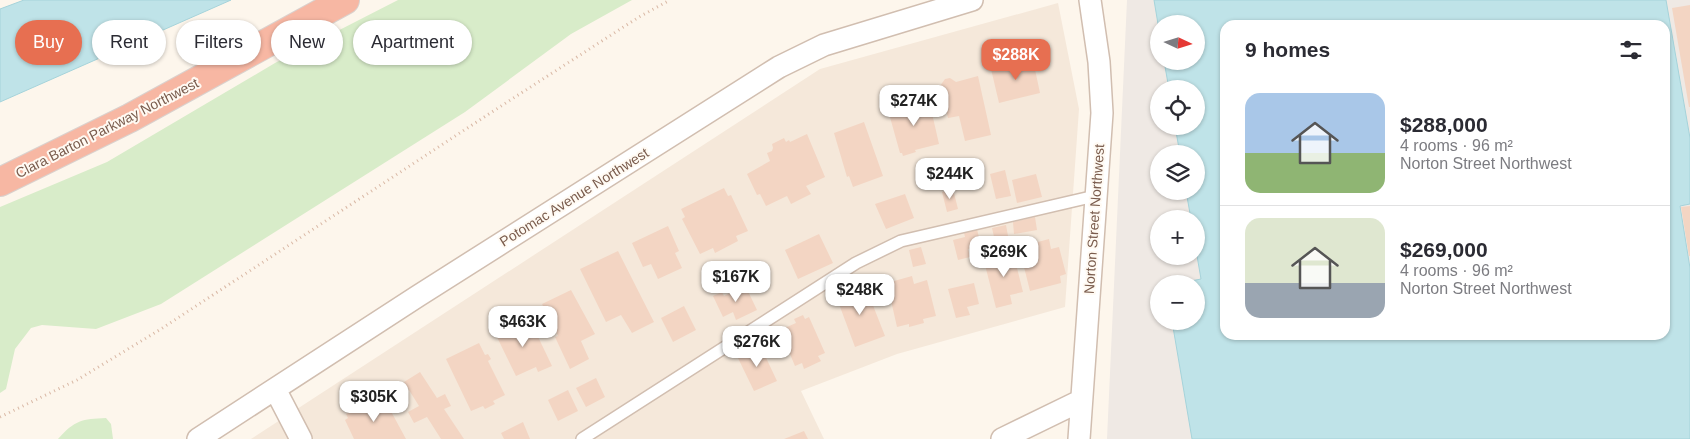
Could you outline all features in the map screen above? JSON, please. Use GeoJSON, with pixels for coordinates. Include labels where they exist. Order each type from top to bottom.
{"type":"FeatureCollection","features":[{"type":"Feature","properties":{"kind":"highway","name":"Clara Barton Parkway Northwest"},"geometry":{"type":"LineString","coordinates":[[0,182],[139,114],[345,0]]}},
{"type":"Feature","properties":{"kind":"street","name":"Potomac Avenue Northwest"},"geometry":{"type":"LineString","coordinates":[[198,439],[792,60],[831,43],[972,0]]}},
{"type":"Feature","properties":{"kind":"street","name":"Norton Street Northwest"},"geometry":{"type":"LineString","coordinates":[[1079,439],[1080,401],[1102,113],[1096,32],[1090,0]]}},
{"type":"Feature","properties":{"kind":"street"},"geometry":{"type":"LineString","coordinates":[[275,389],[302,439]]}},
{"type":"Feature","properties":{"kind":"street"},"geometry":{"type":"LineString","coordinates":[[1002,439],[1080,401]]}},
{"type":"Feature","properties":{"kind":"lane"},"geometry":{"type":"LineString","coordinates":[[582,439],[856,262],[901,241],[1095,196]]}},
{"type":"Feature","properties":{"kind":"path"},"geometry":{"type":"LineString","coordinates":[[0,417],[77,380],[161,330],[514,97],[639,17],[670,0]]}},
{"type":"Feature","properties":{"kind":"shaded area"},"geometry":{"type":"Polygon","coordinates":[[[1127,0],[1690,0],[1690,439],[1107,439],[1127,0]]]}},
{"type":"Feature","properties":{"kind":"shaded area"},"geometry":{"type":"Polygon","coordinates":[[[1058,3],[1079,109],[1065,307],[897,354],[801,391],[824,439],[251,439],[820,69],[1058,3]]]}},
{"type":"Feature","properties":{"kind":"green space"},"geometry":{"type":"Polygon","coordinates":[[[398,0],[632,0],[571,34],[465,112],[161,304],[96,329],[42,325],[31,328],[15,349],[6,389],[0,393],[0,207],[107,162],[272,65],[343,65],[343,28],[353,23],[353,65],[472,65],[472,20],[359,20],[398,0]]]}},
{"type":"Feature","properties":{"kind":"green space"},"geometry":{"type":"Polygon","coordinates":[[[106,418],[111,424],[113,439],[58,439],[74,424],[85,420],[106,418]]]}},
{"type":"Feature","properties":{"kind":"water"},"geometry":{"type":"Polygon","coordinates":[[[24,0],[231,0],[186,20],[176,20],[176,24],[166,29],[166,20],[92,20],[92,61],[0,102],[0,9],[24,0]]]}},
{"type":"Feature","properties":{"kind":"water"},"geometry":{"type":"Polygon","coordinates":[[[1154,0],[1666,0],[1669,20],[1220,20],[1220,340],[1670,340],[1670,23],[1690,138],[1690,204],[1680,206],[1690,268],[1690,439],[1192,439],[1174,330],[1205,330],[1205,275],[1200,275],[1199,265],[1205,265],[1205,210],[1189,210],[1188,200],[1205,200],[1205,145],[1178,145],[1177,135],[1205,135],[1205,80],[1167,80],[1166,70],[1205,70],[1205,15],[1156,15],[1154,0]]]}},
{"type":"Feature","properties":{"kind":"building"},"geometry":{"type":"Polygon","coordinates":[[[1690,5],[1690,107],[1689,107],[1672,8],[1690,5]]]}},
{"type":"Feature","properties":{"kind":"building"},"geometry":{"type":"Polygon","coordinates":[[[1033,60],[1040,93],[999,103],[991,69],[1033,60]]]}},
{"type":"Feature","properties":{"kind":"building"},"geometry":{"type":"Polygon","coordinates":[[[978,76],[991,135],[965,141],[959,116],[948,118],[940,86],[945,79],[950,78],[956,82],[978,76]]]}},
{"type":"Feature","properties":{"kind":"building"},"geometry":{"type":"Polygon","coordinates":[[[929,100],[939,144],[915,150],[916,152],[903,156],[900,153],[888,110],[929,100]]]}},
{"type":"Feature","properties":{"kind":"building"},"geometry":{"type":"Polygon","coordinates":[[[864,122],[883,176],[853,187],[849,176],[847,177],[834,133],[864,122]]]}},
{"type":"Feature","properties":{"kind":"building"},"geometry":{"type":"Polygon","coordinates":[[[807,134],[825,177],[806,186],[811,194],[791,204],[787,196],[766,206],[760,194],[757,195],[747,174],[770,161],[767,153],[772,151],[772,144],[784,138],[786,142],[789,140],[790,142],[807,134]]]}},
{"type":"Feature","properties":{"kind":"building"},"geometry":{"type":"Polygon","coordinates":[[[1005,170],[1011,196],[996,199],[990,174],[1005,170]]]}},
{"type":"Feature","properties":{"kind":"building"},"geometry":{"type":"Polygon","coordinates":[[[1036,174],[1042,197],[1017,203],[1012,180],[1036,174]]]}},
{"type":"Feature","properties":{"kind":"building"},"geometry":{"type":"Polygon","coordinates":[[[724,188],[728,196],[731,195],[748,231],[736,236],[738,241],[715,253],[713,248],[700,254],[682,219],[685,217],[681,209],[724,188]]]}},
{"type":"Feature","properties":{"kind":"building"},"geometry":{"type":"Polygon","coordinates":[[[953,189],[958,209],[947,212],[942,192],[953,189]]]}},
{"type":"Feature","properties":{"kind":"building"},"geometry":{"type":"Polygon","coordinates":[[[905,194],[914,218],[886,229],[875,204],[905,194]]]}},
{"type":"Feature","properties":{"kind":"building"},"geometry":{"type":"Polygon","coordinates":[[[1690,206],[1690,256],[1689,256],[1681,207],[1690,206]]]}},
{"type":"Feature","properties":{"kind":"building"},"geometry":{"type":"Polygon","coordinates":[[[1035,217],[1037,230],[1014,234],[1013,222],[1035,217]]]}},
{"type":"Feature","properties":{"kind":"building"},"geometry":{"type":"Polygon","coordinates":[[[976,225],[981,246],[968,249],[970,257],[958,260],[953,240],[965,237],[963,228],[976,225]]]}},
{"type":"Feature","properties":{"kind":"building"},"geometry":{"type":"Polygon","coordinates":[[[1006,225],[1010,247],[997,250],[992,228],[1006,225]]]}},
{"type":"Feature","properties":{"kind":"building"},"geometry":{"type":"Polygon","coordinates":[[[668,226],[679,251],[675,253],[682,268],[658,279],[651,264],[643,267],[632,243],[668,226]]]}},
{"type":"Feature","properties":{"kind":"building"},"geometry":{"type":"Polygon","coordinates":[[[819,234],[833,263],[798,279],[785,250],[819,234]]]}},
{"type":"Feature","properties":{"kind":"building"},"geometry":{"type":"Polygon","coordinates":[[[1049,239],[1051,249],[1059,247],[1066,274],[1060,276],[1061,283],[1030,291],[1019,247],[1049,239]]]}},
{"type":"Feature","properties":{"kind":"building"},"geometry":{"type":"Polygon","coordinates":[[[921,247],[926,264],[913,267],[909,250],[921,247]]]}},
{"type":"Feature","properties":{"kind":"building"},"geometry":{"type":"Polygon","coordinates":[[[1012,248],[1023,292],[1010,295],[1012,304],[996,308],[984,261],[1001,257],[1000,251],[1012,248]]]}},
{"type":"Feature","properties":{"kind":"building"},"geometry":{"type":"Polygon","coordinates":[[[618,251],[654,322],[632,333],[621,315],[606,322],[580,269],[618,251]]]}},
{"type":"Feature","properties":{"kind":"building"},"geometry":{"type":"Polygon","coordinates":[[[912,276],[914,284],[927,280],[936,316],[923,319],[924,323],[909,327],[909,324],[897,327],[887,283],[912,276]]]}},
{"type":"Feature","properties":{"kind":"building"},"geometry":{"type":"Polygon","coordinates":[[[974,283],[979,304],[967,307],[970,315],[956,318],[948,289],[974,283]]]}},
{"type":"Feature","properties":{"kind":"building"},"geometry":{"type":"Polygon","coordinates":[[[745,285],[757,310],[736,320],[733,312],[723,317],[713,296],[722,292],[724,296],[745,285]]]}},
{"type":"Feature","properties":{"kind":"building"},"geometry":{"type":"Polygon","coordinates":[[[865,285],[885,336],[855,347],[836,296],[865,285]]]}},
{"type":"Feature","properties":{"kind":"building"},"geometry":{"type":"Polygon","coordinates":[[[571,290],[595,334],[581,341],[589,359],[570,369],[555,337],[558,336],[556,332],[551,334],[546,323],[550,320],[542,304],[571,290]]]}},
{"type":"Feature","properties":{"kind":"building"},"geometry":{"type":"Polygon","coordinates":[[[684,306],[696,330],[673,342],[661,318],[684,306]]]}},
{"type":"Feature","properties":{"kind":"building"},"geometry":{"type":"Polygon","coordinates":[[[803,315],[805,319],[809,317],[825,353],[818,356],[821,361],[804,369],[802,363],[795,366],[780,330],[796,323],[794,319],[803,315]]]}},
{"type":"Feature","properties":{"kind":"building"},"geometry":{"type":"Polygon","coordinates":[[[530,320],[552,366],[538,372],[536,367],[516,376],[494,331],[513,322],[516,327],[530,320]]]}},
{"type":"Feature","properties":{"kind":"building"},"geometry":{"type":"Polygon","coordinates":[[[479,343],[485,355],[488,354],[491,359],[488,361],[505,395],[493,401],[495,404],[485,409],[483,406],[471,411],[446,359],[479,343]]]}},
{"type":"Feature","properties":{"kind":"building"},"geometry":{"type":"Polygon","coordinates":[[[760,345],[777,381],[754,391],[737,356],[760,345]]]}},
{"type":"Feature","properties":{"kind":"building"},"geometry":{"type":"Polygon","coordinates":[[[420,372],[437,398],[445,394],[451,406],[444,409],[464,439],[441,439],[427,417],[414,423],[408,412],[419,406],[404,382],[420,372]]]}},
{"type":"Feature","properties":{"kind":"building"},"geometry":{"type":"Polygon","coordinates":[[[596,378],[605,397],[586,407],[576,388],[596,378]]]}},
{"type":"Feature","properties":{"kind":"building"},"geometry":{"type":"Polygon","coordinates":[[[568,390],[578,411],[558,421],[548,400],[568,390]]]}},
{"type":"Feature","properties":{"kind":"building"},"geometry":{"type":"Polygon","coordinates":[[[382,398],[406,439],[354,439],[345,420],[348,418],[346,414],[382,398]]]}},
{"type":"Feature","properties":{"kind":"building"},"geometry":{"type":"Polygon","coordinates":[[[523,422],[530,439],[504,439],[501,433],[523,422]]]}},
{"type":"Feature","properties":{"kind":"building"},"geometry":{"type":"Polygon","coordinates":[[[804,431],[808,439],[784,439],[804,431]]]}}]}
